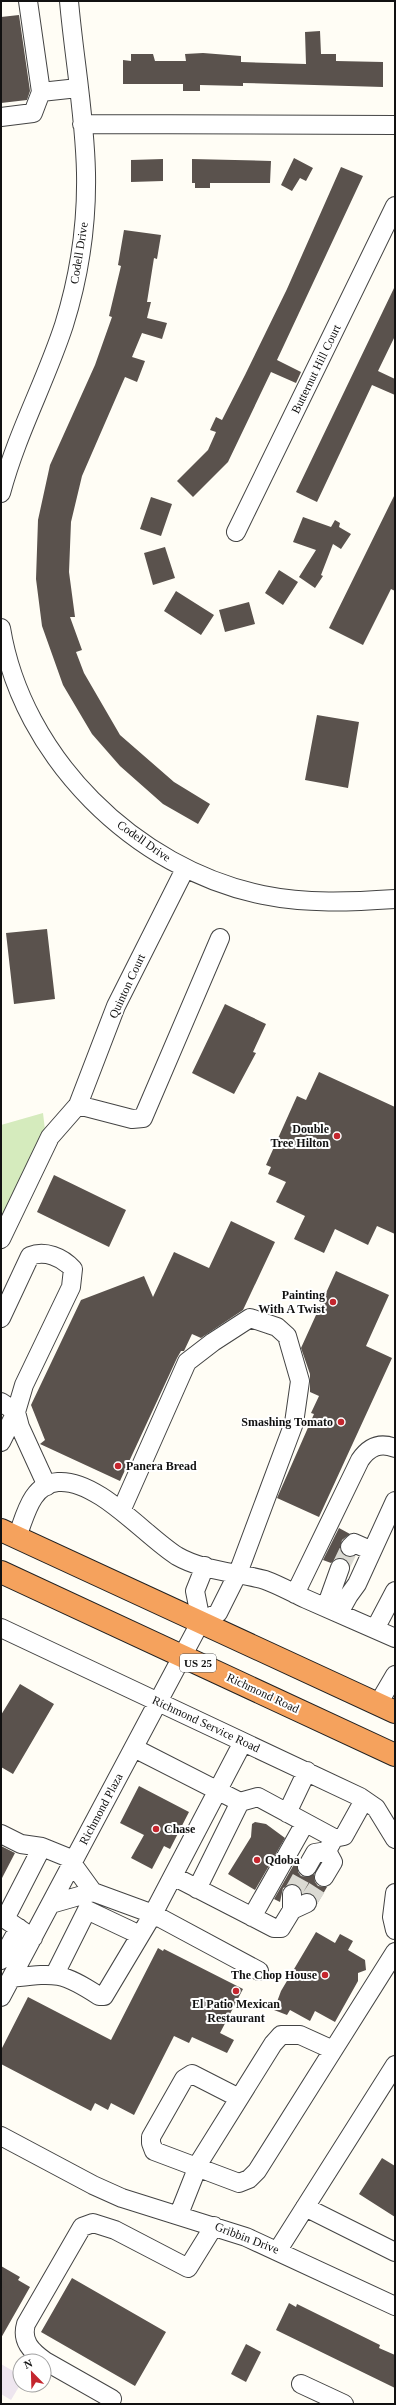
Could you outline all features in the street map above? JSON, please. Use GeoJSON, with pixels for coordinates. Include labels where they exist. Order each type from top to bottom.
{"type":"FeatureCollection","features":[{"type":"Feature","properties":{"kind":"highway"},"geometry":{"type":"LineString","coordinates":[[9,1534],[201,1621],[387,1708]]}},
{"type":"Feature","properties":{"kind":"highway","name":"Richmond Road"},"geometry":{"type":"LineString","coordinates":[[1,1572],[395,1755]]}},
{"type":"Feature","properties":{"kind":"street"},"geometry":{"type":"LineString","coordinates":[[1,117],[33,113],[41,92],[28,1]]}},
{"type":"Feature","properties":{"kind":"street","name":"Codell Drive"},"geometry":{"type":"LineString","coordinates":[[1,493],[18,437],[46,374],[64,325],[75,283],[86,205],[86,172],[82,124],[69,1]]}},
{"type":"Feature","properties":{"kind":"street"},"geometry":{"type":"LineString","coordinates":[[41,92],[78,88]]}},
{"type":"Feature","properties":{"kind":"street"},"geometry":{"type":"LineString","coordinates":[[82,124],[395,124]]}},
{"type":"Feature","properties":{"kind":"street","name":"Butternut Hill Court"},"geometry":{"type":"LineString","coordinates":[[236,532],[395,206]]}},
{"type":"Feature","properties":{"kind":"street","name":"Codell Drive"},"geometry":{"type":"LineString","coordinates":[[1,628],[13,673],[26,704],[50,748],[68,773],[90,799],[116,822],[185,869],[229,886],[296,900],[335,903],[395,899]]}},
{"type":"Feature","properties":{"kind":"street","name":"Quinton Court"},"geometry":{"type":"LineString","coordinates":[[78,1105],[116,1006],[185,869]]}},
{"type":"Feature","properties":{"kind":"street"},"geometry":{"type":"LineString","coordinates":[[1,1239],[50,1137],[78,1105],[132,1119],[143,1118],[220,938]]}},
{"type":"Feature","properties":{"kind":"street"},"geometry":{"type":"LineString","coordinates":[[1,1318],[30,1256],[38,1253],[46,1253],[68,1263],[73,1269],[71,1287],[24,1385],[16,1412],[1,1442]]}},
{"type":"Feature","properties":{"kind":"street"},"geometry":{"type":"LineString","coordinates":[[121,1511],[187,1362],[213,1342],[250,1318],[277,1328],[287,1336],[300,1381],[294,1423],[238,1573],[218,1613],[201,1621],[195,1592],[205,1566]]}},
{"type":"Feature","properties":{"kind":"street"},"geometry":{"type":"LineString","coordinates":[[1,1402],[16,1412],[20,1427],[47,1486]]}},
{"type":"Feature","properties":{"kind":"street"},"geometry":{"type":"LineString","coordinates":[[295,1594],[360,1460],[373,1447],[385,1444],[395,1448]]}},
{"type":"Feature","properties":{"kind":"street"},"geometry":{"type":"LineString","coordinates":[[9,1534],[34,1495],[40,1489],[59,1482],[67,1483],[88,1490],[121,1511],[154,1540],[177,1556],[205,1566],[266,1581],[395,1638]]}},
{"type":"Feature","properties":{"kind":"street"},"geometry":{"type":"LineString","coordinates":[[332,1610],[357,1584],[395,1501]]}},
{"type":"Feature","properties":{"kind":"street"},"geometry":{"type":"LineString","coordinates":[[350,1547],[354,1544],[372,1551]]}},
{"type":"Feature","properties":{"kind":"street"},"geometry":{"type":"LineString","coordinates":[[332,1610],[340,1568]]}},
{"type":"Feature","properties":{"kind":"street"},"geometry":{"type":"LineString","coordinates":[[375,1629],[395,1591]]}},
{"type":"Feature","properties":{"kind":"street","name":"Richmond Plaza"},"geometry":{"type":"LineString","coordinates":[[1,1997],[11,1978],[26,1933],[50,1904],[201,1621]]}},
{"type":"Feature","properties":{"kind":"street","name":"Richmond Service Road"},"geometry":{"type":"LineString","coordinates":[[1,1628],[308,1771],[364,1800],[376,1808],[395,1839]]}},
{"type":"Feature","properties":{"kind":"street"},"geometry":{"type":"LineString","coordinates":[[387,1708],[395,1675]]}},
{"type":"Feature","properties":{"kind":"street"},"geometry":{"type":"LineString","coordinates":[[11,1978],[55,1974],[68,1978],[99,1996],[104,1996],[153,1914],[243,1742]]}},
{"type":"Feature","properties":{"kind":"street"},"geometry":{"type":"LineString","coordinates":[[134,1748],[218,1789],[240,1802],[258,1797],[305,1822],[331,1845]]}},
{"type":"Feature","properties":{"kind":"street"},"geometry":{"type":"LineString","coordinates":[[287,1813],[308,1771]]}},
{"type":"Feature","properties":{"kind":"street"},"geometry":{"type":"LineString","coordinates":[[316,1872],[315,1854],[344,1836],[364,1800]]}},
{"type":"Feature","properties":{"kind":"street"},"geometry":{"type":"LineString","coordinates":[[197,1889],[240,1802]]}},
{"type":"Feature","properties":{"kind":"street"},"geometry":{"type":"LineString","coordinates":[[252,1917],[305,1822]]}},
{"type":"Feature","properties":{"kind":"street"},"geometry":{"type":"LineString","coordinates":[[1,1834],[21,1844],[42,1847],[73,1862],[93,1892]]}},
{"type":"Feature","properties":{"kind":"street"},"geometry":{"type":"LineString","coordinates":[[1,1960],[26,1933],[5,1919],[42,1847]]}},
{"type":"Feature","properties":{"kind":"street"},"geometry":{"type":"LineString","coordinates":[[173,1876],[274,1928],[281,1928],[298,1901]]}},
{"type":"Feature","properties":{"kind":"street"},"geometry":{"type":"LineString","coordinates":[[50,1904],[93,1892],[153,1914],[259,1971]]}},
{"type":"Feature","properties":{"kind":"street"},"geometry":{"type":"LineString","coordinates":[[395,1893],[392,1917],[395,1930]]}},
{"type":"Feature","properties":{"kind":"street"},"geometry":{"type":"LineString","coordinates":[[55,1974],[87,1910],[140,1935]]}},
{"type":"Feature","properties":{"kind":"street"},"geometry":{"type":"LineString","coordinates":[[239,2098],[200,2076],[192,2074],[184,2079],[151,2137],[151,2143],[154,2151],[239,2183],[249,2179],[257,2171],[395,1952]]}},
{"type":"Feature","properties":{"kind":"street"},"geometry":{"type":"LineString","coordinates":[[179,2214],[198,2167],[239,2098],[281,2035],[300,2035],[334,2050]]}},
{"type":"Feature","properties":{"kind":"street"},"geometry":{"type":"LineString","coordinates":[[278,2250],[395,2065]]}},
{"type":"Feature","properties":{"kind":"street","name":"Gribbin Drive"},"geometry":{"type":"LineString","coordinates":[[1,2136],[93,2185],[122,2198],[179,2214],[278,2250],[395,2306]]}},
{"type":"Feature","properties":{"kind":"street"},"geometry":{"type":"LineString","coordinates":[[305,2207],[395,2252]]}},
{"type":"Feature","properties":{"kind":"street"},"geometry":{"type":"LineString","coordinates":[[112,2399],[45,2361],[35,2354],[25,2341],[26,2324],[82,2227],[93,2223],[115,2230],[188,2268],[214,2226]]}},
{"type":"Feature","properties":{"kind":"street"},"geometry":{"type":"LineString","coordinates":[[301,2384],[344,2404]]}},
{"type":"Feature","properties":{"kind":"shaded area"},"geometry":{"type":"Polygon","coordinates":[[[1,2364],[12,2370],[12,2393],[15,2393],[11,2400],[1,2394],[1,2364]]]}},
{"type":"Feature","properties":{"kind":"green space"},"geometry":{"type":"Polygon","coordinates":[[[43,1113],[45,1130],[54,1144],[1,1252],[1,1125],[43,1113]]]}},
{"type":"Feature","properties":{"kind":"building"},"geometry":{"type":"Polygon","coordinates":[[[19,15],[30,91],[27,100],[1,103],[1,17],[19,15]]]}},
{"type":"Feature","properties":{"kind":"building"},"geometry":{"type":"Polygon","coordinates":[[[320,31],[321,54],[336,54],[336,61],[383,62],[383,87],[243,83],[243,86],[200,85],[200,91],[183,91],[183,84],[123,84],[123,60],[131,61],[131,54],[153,54],[155,61],[186,61],[185,54],[203,53],[241,56],[241,62],[306,64],[305,32],[320,31]]]}},
{"type":"Feature","properties":{"kind":"building"},"geometry":{"type":"Polygon","coordinates":[[[294,158],[313,168],[306,181],[300,178],[292,191],[281,185],[294,158]]]}},
{"type":"Feature","properties":{"kind":"building"},"geometry":{"type":"Polygon","coordinates":[[[163,159],[163,181],[131,182],[131,160],[163,159]]]}},
{"type":"Feature","properties":{"kind":"building"},"geometry":{"type":"Polygon","coordinates":[[[192,159],[271,161],[270,183],[210,183],[210,188],[195,188],[195,183],[192,183],[192,159]]]}},
{"type":"Feature","properties":{"kind":"building"},"geometry":{"type":"Polygon","coordinates":[[[341,167],[363,176],[277,360],[301,372],[296,383],[271,372],[228,462],[193,497],[177,481],[208,450],[216,432],[210,430],[216,417],[222,420],[245,375],[287,289],[341,167]]]}},
{"type":"Feature","properties":{"kind":"building"},"geometry":{"type":"Polygon","coordinates":[[[124,230],[161,235],[157,259],[154,258],[147,302],[151,302],[147,318],[167,323],[162,339],[142,333],[132,357],[145,361],[137,382],[125,377],[82,476],[71,522],[69,572],[75,617],[70,617],[82,650],[76,652],[84,673],[120,735],[174,782],[210,804],[198,824],[163,804],[120,766],[92,734],[63,685],[42,626],[36,579],[38,520],[50,465],[95,365],[112,317],[109,316],[121,266],[118,265],[124,230]]]}},
{"type":"Feature","properties":{"kind":"building"},"geometry":{"type":"Polygon","coordinates":[[[395,286],[395,336],[378,371],[395,379],[395,395],[372,385],[317,502],[296,492],[395,286]]]}},
{"type":"Feature","properties":{"kind":"building"},"geometry":{"type":"Polygon","coordinates":[[[395,494],[395,591],[391,589],[363,645],[329,628],[395,494]]]}},
{"type":"Feature","properties":{"kind":"building"},"geometry":{"type":"Polygon","coordinates":[[[151,497],[172,504],[161,536],[140,529],[151,497]]]}},
{"type":"Feature","properties":{"kind":"building"},"geometry":{"type":"Polygon","coordinates":[[[303,517],[331,527],[335,520],[340,523],[339,527],[351,534],[341,549],[333,544],[321,575],[323,576],[315,588],[299,577],[316,550],[293,542],[303,517]]]}},
{"type":"Feature","properties":{"kind":"building"},"geometry":{"type":"Polygon","coordinates":[[[165,547],[175,578],[153,585],[144,553],[165,547]]]}},
{"type":"Feature","properties":{"kind":"building"},"geometry":{"type":"Polygon","coordinates":[[[279,570],[298,582],[283,605],[265,593],[279,570]]]}},
{"type":"Feature","properties":{"kind":"building"},"geometry":{"type":"Polygon","coordinates":[[[176,591],[214,615],[201,635],[164,611],[176,591]]]}},
{"type":"Feature","properties":{"kind":"building"},"geometry":{"type":"Polygon","coordinates":[[[249,602],[255,624],[225,632],[219,610],[249,602]]]}},
{"type":"Feature","properties":{"kind":"building"},"geometry":{"type":"Polygon","coordinates":[[[317,715],[359,722],[348,788],[305,780],[317,715]]]}},
{"type":"Feature","properties":{"kind":"building"},"geometry":{"type":"Polygon","coordinates":[[[47,929],[55,999],[14,1004],[6,933],[47,929]]]}},
{"type":"Feature","properties":{"kind":"building"},"geometry":{"type":"Polygon","coordinates":[[[225,1004],[266,1024],[253,1052],[256,1053],[234,1094],[192,1073],[225,1004]]]}},
{"type":"Feature","properties":{"kind":"building","name":"Double Tree Hilton"},"geometry":{"type":"Polygon","coordinates":[[[319,1072],[395,1107],[395,1234],[377,1226],[368,1245],[335,1229],[324,1253],[294,1239],[305,1216],[276,1202],[286,1182],[268,1174],[271,1167],[266,1165],[297,1096],[306,1100],[319,1072]]]}},
{"type":"Feature","properties":{"kind":"building"},"geometry":{"type":"Polygon","coordinates":[[[54,1175],[126,1210],[109,1247],[37,1212],[54,1175]]]}},
{"type":"Feature","properties":{"kind":"building"},"geometry":{"type":"Polygon","coordinates":[[[231,1221],[275,1242],[243,1310],[201,1338],[192,1334],[184,1351],[181,1351],[177,1358],[120,1481],[40,1444],[45,1440],[31,1405],[81,1300],[144,1276],[153,1297],[174,1252],[209,1268],[231,1221]]]}},
{"type":"Feature","properties":{"kind":"building"},"geometry":{"type":"Polygon","coordinates":[[[336,1271],[389,1295],[366,1346],[392,1358],[319,1517],[277,1498],[314,1414],[311,1413],[319,1396],[310,1392],[310,1374],[301,1348],[336,1271]]]}},
{"type":"Feature","properties":{"kind":"building"},"geometry":{"type":"Polygon","coordinates":[[[339,1528],[350,1534],[342,1540],[340,1549],[343,1555],[350,1557],[348,1561],[339,1558],[331,1563],[323,1560],[339,1528]]]}},
{"type":"Feature","properties":{"kind":"building"},"geometry":{"type":"Polygon","coordinates":[[[20,1684],[54,1704],[13,1774],[1,1767],[1,1715],[20,1684]]]}},
{"type":"Feature","properties":{"kind":"building","name":"Chase"},"geometry":{"type":"Polygon","coordinates":[[[139,1786],[189,1812],[170,1849],[164,1846],[152,1869],[131,1858],[144,1835],[120,1823],[139,1786]]]}},
{"type":"Feature","properties":{"kind":"building","name":"Qdoba"},"geometry":{"type":"Polygon","coordinates":[[[255,1822],[266,1824],[285,1838],[255,1890],[228,1874],[251,1837],[252,1824],[255,1822]]]}},
{"type":"Feature","properties":{"kind":"building"},"geometry":{"type":"Polygon","coordinates":[[[1,1846],[15,1853],[1,1880],[1,1846]]]}},
{"type":"Feature","properties":{"kind":"building"},"geometry":{"type":"Polygon","coordinates":[[[296,1861],[298,1862],[298,1872],[301,1876],[307,1877],[314,1874],[315,1882],[318,1886],[327,1887],[317,1904],[313,1895],[302,1894],[298,1885],[292,1884],[283,1888],[280,1902],[274,1899],[296,1861]]]}},
{"type":"Feature","properties":{"kind":"building","name":"The Chop House"},"geometry":{"type":"Polygon","coordinates":[[[316,1932],[335,1943],[340,1934],[353,1941],[348,1950],[365,1960],[366,1970],[358,1973],[358,1981],[335,2022],[315,2011],[310,2021],[290,2010],[287,2015],[274,2010],[281,1991],[316,1932]]]}},
{"type":"Feature","properties":{"kind":"building"},"geometry":{"type":"Polygon","coordinates":[[[158,1948],[163,1951],[164,1949],[243,1989],[220,2033],[234,2040],[227,2053],[192,2037],[189,2043],[174,2036],[134,2115],[111,2103],[108,2110],[95,2103],[91,2111],[1,2064],[1,2050],[28,1997],[111,2040],[158,1948]]]}},
{"type":"Feature","properties":{"kind":"building"},"geometry":{"type":"Polygon","coordinates":[[[382,2158],[395,2166],[395,2217],[359,2194],[382,2158]]]}},
{"type":"Feature","properties":{"kind":"building"},"geometry":{"type":"Polygon","coordinates":[[[1,2266],[20,2277],[18,2280],[30,2287],[1,2338],[1,2266]]]}},
{"type":"Feature","properties":{"kind":"building"},"geometry":{"type":"Polygon","coordinates":[[[72,2278],[166,2332],[135,2386],[41,2332],[72,2278]]]}},
{"type":"Feature","properties":{"kind":"building"},"geometry":{"type":"Polygon","coordinates":[[[289,2303],[296,2307],[297,2304],[380,2345],[379,2348],[395,2355],[395,2388],[276,2330],[289,2303]]]}},
{"type":"Feature","properties":{"kind":"building"},"geometry":{"type":"Polygon","coordinates":[[[246,2344],[261,2352],[246,2382],[231,2374],[246,2344]]]}},
{"type":"Feature","properties":{"kind":"tunnel"},"geometry":{"type":"LineString","coordinates":[[340,1568],[350,1547]]}},
{"type":"Feature","properties":{"kind":"tunnel"},"geometry":{"type":"LineString","coordinates":[[292,1894],[307,1867]]}},
{"type":"Feature","properties":{"kind":"tunnel"},"geometry":{"type":"LineString","coordinates":[[307,1903],[324,1877]]}},
{"type":"Feature","properties":{"kind":"place","name":"Double Tree Hilton"},"geometry":{"type":"Point","coordinates":[337,1136]}},
{"type":"Feature","properties":{"kind":"place","name":"Painting With A Twist"},"geometry":{"type":"Point","coordinates":[333,1302]}},
{"type":"Feature","properties":{"kind":"place","name":"Smashing Tomato"},"geometry":{"type":"Point","coordinates":[341,1422]}},
{"type":"Feature","properties":{"kind":"place","name":"Panera Bread"},"geometry":{"type":"Point","coordinates":[118,1466]}},
{"type":"Feature","properties":{"kind":"place","name":"Chase"},"geometry":{"type":"Point","coordinates":[156,1829]}},
{"type":"Feature","properties":{"kind":"place","name":"Qdoba"},"geometry":{"type":"Point","coordinates":[257,1860]}},
{"type":"Feature","properties":{"kind":"place","name":"The Chop House"},"geometry":{"type":"Point","coordinates":[325,1975]}},
{"type":"Feature","properties":{"kind":"place","name":"El Patio Mexican Restaurant"},"geometry":{"type":"Point","coordinates":[236,1991]}}]}
